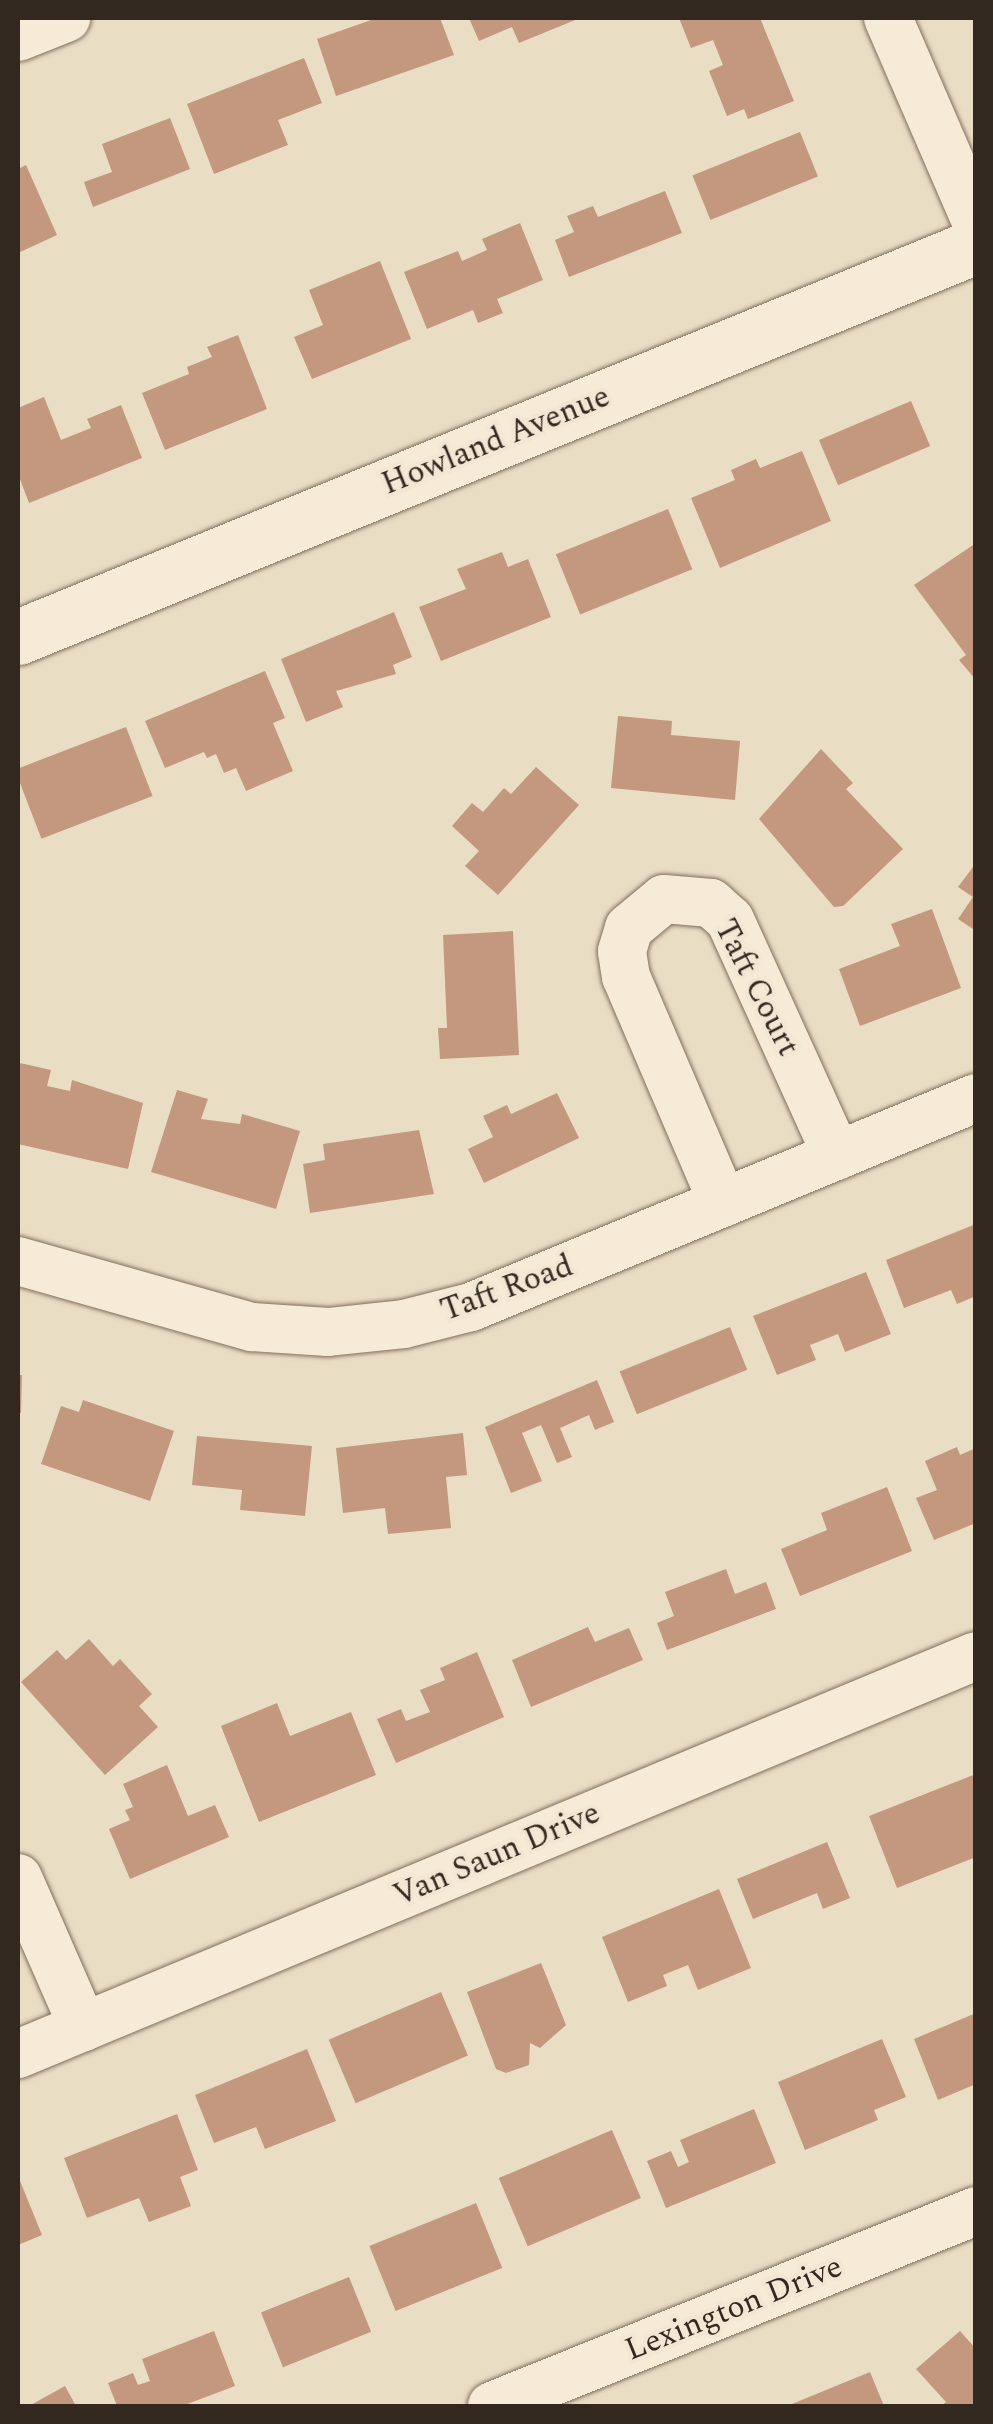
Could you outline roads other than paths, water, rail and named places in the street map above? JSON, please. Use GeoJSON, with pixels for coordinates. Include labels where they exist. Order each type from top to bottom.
{"type":"FeatureCollection","features":[{"type":"Feature","properties":{"kind":"street"},"geometry":{"type":"LineString","coordinates":[[18,37],[66,18]]}},
{"type":"Feature","properties":{"kind":"street"},"geometry":{"type":"LineString","coordinates":[[888,18],[976,221]]}},
{"type":"Feature","properties":{"kind":"street","name":"Howland Avenue"},"geometry":{"type":"LineString","coordinates":[[18,637],[976,246]]}},
{"type":"Feature","properties":{"kind":"street","name":"Taft Court"},"geometry":{"type":"LineString","coordinates":[[723,1203],[626,977],[622,952],[629,928],[664,899],[710,904],[730,920],[836,1156]]}},
{"type":"Feature","properties":{"kind":"street","name":"Taft Road"},"geometry":{"type":"LineString","coordinates":[[18,1261],[196,1315],[252,1327],[328,1332],[404,1324],[471,1307],[976,1098]]}},
{"type":"Feature","properties":{"kind":"street","name":"Van Saun Drive"},"geometry":{"type":"LineString","coordinates":[[18,2054],[976,1656]]}},
{"type":"Feature","properties":{"kind":"street"},"geometry":{"type":"LineString","coordinates":[[18,1878],[83,2027]]}},
{"type":"Feature","properties":{"kind":"street","name":"Lexington Drive"},"geometry":{"type":"LineString","coordinates":[[493,2406],[976,2211]]}}]}
